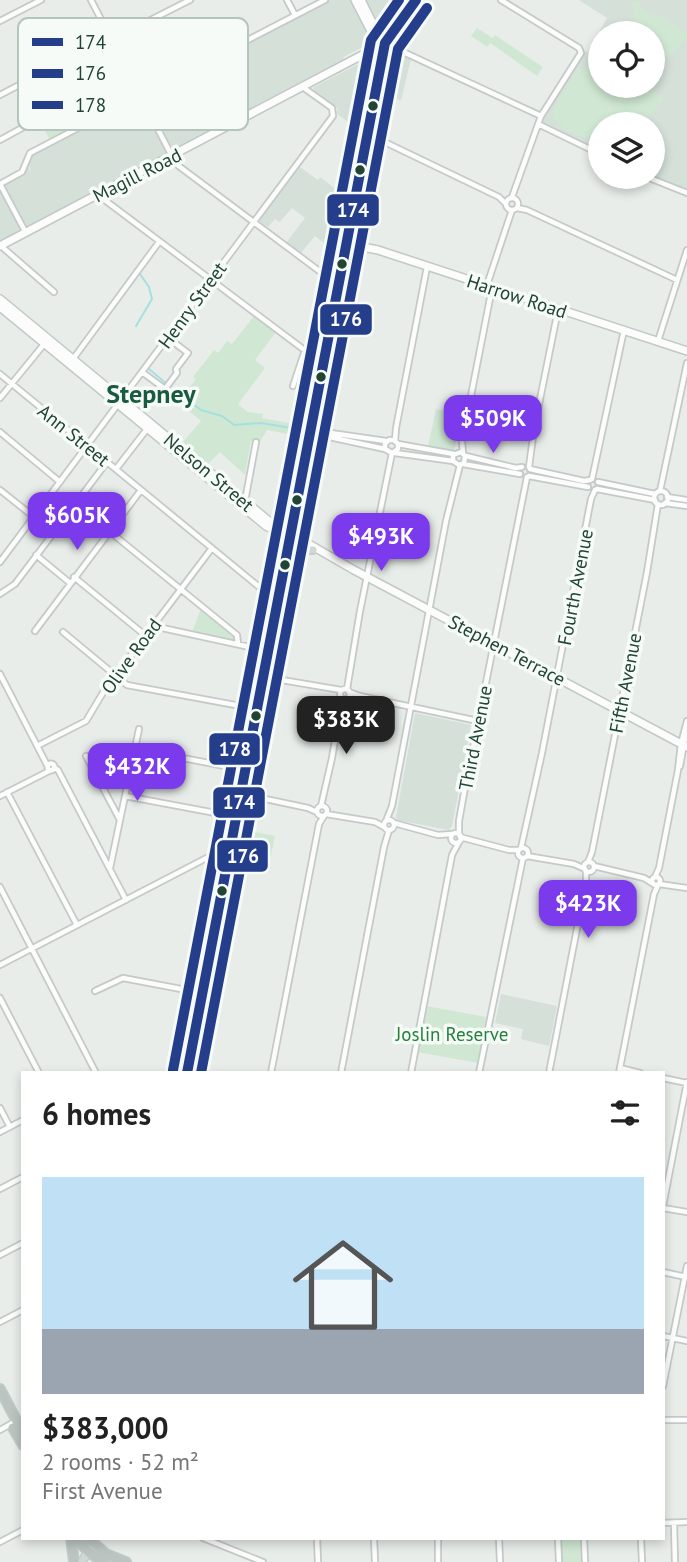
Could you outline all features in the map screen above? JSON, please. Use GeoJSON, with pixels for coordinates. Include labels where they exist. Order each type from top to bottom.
{"type":"FeatureCollection","features":[{"type":"Feature","properties":{"kind":"highway"},"geometry":{"type":"LineString","coordinates":[[0,1389],[21,1440]]}},
{"type":"Feature","properties":{"kind":"highway"},"geometry":{"type":"LineString","coordinates":[[0,1401],[21,1431]]}},
{"type":"Feature","properties":{"kind":"highway"},"geometry":{"type":"LineString","coordinates":[[73,1540],[74,1562]]}},
{"type":"Feature","properties":{"kind":"highway"},"geometry":{"type":"LineString","coordinates":[[89,1542],[103,1557]]}},
{"type":"Feature","properties":{"kind":"highway"},"geometry":{"type":"LineString","coordinates":[[89,1542],[103,1557],[126,1562]]}},
{"type":"Feature","properties":{"kind":"main road"},"geometry":{"type":"LineString","coordinates":[[355,0],[375,39],[385,43]]}},
{"type":"Feature","properties":{"kind":"main road"},"geometry":{"type":"LineString","coordinates":[[360,0],[385,43]]}},
{"type":"Feature","properties":{"kind":"main road"},"geometry":{"type":"LineString","coordinates":[[187,1071],[385,43],[416,0]]}},
{"type":"Feature","properties":{"kind":"main road"},"geometry":{"type":"LineString","coordinates":[[367,12],[383,33],[400,22]]}},
{"type":"Feature","properties":{"kind":"main road"},"geometry":{"type":"LineString","coordinates":[[370,30],[372,42],[360,57],[374,60],[381,68]]}},
{"type":"Feature","properties":{"kind":"main road","name":"Magill Road"},"geometry":{"type":"LineString","coordinates":[[248,117],[385,43]]}},
{"type":"Feature","properties":{"kind":"main road","name":"Magill Road"},"geometry":{"type":"LineString","coordinates":[[0,246],[224,130]]}},
{"type":"Feature","properties":{"kind":"main road"},"geometry":{"type":"LineString","coordinates":[[350,228],[355,240],[364,246]]}},
{"type":"Feature","properties":{"kind":"main road","name":"Harrow Road"},"geometry":{"type":"LineString","coordinates":[[347,244],[364,246],[687,351]]}},
{"type":"Feature","properties":{"kind":"main road","name":"Nelson Street"},"geometry":{"type":"LineString","coordinates":[[0,299],[266,526],[291,537]]}},
{"type":"Feature","properties":{"kind":"main road","name":"Nelson Street"},"geometry":{"type":"LineString","coordinates":[[0,307],[71,361]]}},
{"type":"Feature","properties":{"kind":"main road","name":"Stephen Terrace"},"geometry":{"type":"LineString","coordinates":[[291,537],[313,550],[327,554]]}},
{"type":"Feature","properties":{"kind":"main road","name":"Stephen Terrace"},"geometry":{"type":"LineString","coordinates":[[291,537],[684,745]]}},
{"type":"Feature","properties":{"kind":"main road"},"geometry":{"type":"LineString","coordinates":[[286,560],[299,549],[313,550]]}},
{"type":"Feature","properties":{"kind":"main road"},"geometry":{"type":"LineString","coordinates":[[74,1562],[89,1542]]}},
{"type":"Feature","properties":{"kind":"main road"},"geometry":{"type":"LineString","coordinates":[[82,1562],[89,1542]]}},
{"type":"Feature","properties":{"kind":"street"},"geometry":{"type":"LineString","coordinates":[[0,21],[41,0]]}},
{"type":"Feature","properties":{"kind":"street"},"geometry":{"type":"LineString","coordinates":[[91,0],[100,18]]}},
{"type":"Feature","properties":{"kind":"street"},"geometry":{"type":"LineString","coordinates":[[153,18],[190,0]]}},
{"type":"Feature","properties":{"kind":"street"},"geometry":{"type":"LineString","coordinates":[[287,0],[295,15]]}},
{"type":"Feature","properties":{"kind":"street"},"geometry":{"type":"LineString","coordinates":[[248,40],[325,0]]}},
{"type":"Feature","properties":{"kind":"street"},"geometry":{"type":"LineString","coordinates":[[341,1071],[460,454],[489,287],[512,204],[541,116],[581,52],[579,48],[501,0]]}},
{"type":"Feature","properties":{"kind":"street"},"geometry":{"type":"LineString","coordinates":[[385,43],[541,116]]}},
{"type":"Feature","properties":{"kind":"street"},"geometry":{"type":"LineString","coordinates":[[0,95],[18,85]]}},
{"type":"Feature","properties":{"kind":"street","name":"Henry Street"},"geometry":{"type":"LineString","coordinates":[[0,562],[334,114],[332,108],[304,88]]}},
{"type":"Feature","properties":{"kind":"street"},"geometry":{"type":"LineString","coordinates":[[538,124],[588,148]]}},
{"type":"Feature","properties":{"kind":"street"},"geometry":{"type":"LineString","coordinates":[[0,141],[19,130]]}},
{"type":"Feature","properties":{"kind":"street"},"geometry":{"type":"LineString","coordinates":[[26,233],[0,184],[22,172],[30,153],[74,130]]}},
{"type":"Feature","properties":{"kind":"street"},"geometry":{"type":"LineString","coordinates":[[158,130],[180,168],[339,286]]}},
{"type":"Feature","properties":{"kind":"street"},"geometry":{"type":"LineString","coordinates":[[368,134],[677,280]]}},
{"type":"Feature","properties":{"kind":"street"},"geometry":{"type":"LineString","coordinates":[[665,184],[687,193]]}},
{"type":"Feature","properties":{"kind":"street"},"geometry":{"type":"LineString","coordinates":[[98,195],[324,364]]}},
{"type":"Feature","properties":{"kind":"street"},"geometry":{"type":"LineString","coordinates":[[71,361],[159,242]]}},
{"type":"Feature","properties":{"kind":"street"},"geometry":{"type":"LineString","coordinates":[[0,246],[54,292]]}},
{"type":"Feature","properties":{"kind":"street"},"geometry":{"type":"LineString","coordinates":[[658,341],[687,250]]}},
{"type":"Feature","properties":{"kind":"street"},"geometry":{"type":"LineString","coordinates":[[271,1071],[427,267]]}},
{"type":"Feature","properties":{"kind":"street"},"geometry":{"type":"LineString","coordinates":[[524,476],[558,309]]}},
{"type":"Feature","properties":{"kind":"street"},"geometry":{"type":"LineString","coordinates":[[592,489],[624,330]]}},
{"type":"Feature","properties":{"kind":"street"},"geometry":{"type":"LineString","coordinates":[[165,389],[188,353],[168,338]]}},
{"type":"Feature","properties":{"kind":"street"},"geometry":{"type":"LineString","coordinates":[[0,398],[44,343]]}},
{"type":"Feature","properties":{"kind":"street"},"geometry":{"type":"LineString","coordinates":[[293,386],[305,350]]}},
{"type":"Feature","properties":{"kind":"street"},"geometry":{"type":"LineString","coordinates":[[661,498],[687,363]]}},
{"type":"Feature","properties":{"kind":"street"},"geometry":{"type":"LineString","coordinates":[[142,372],[175,397]]}},
{"type":"Feature","properties":{"kind":"street","name":"Ann Street"},"geometry":{"type":"LineString","coordinates":[[0,374],[212,548],[272,596],[280,598]]}},
{"type":"Feature","properties":{"kind":"street"},"geometry":{"type":"LineString","coordinates":[[116,470],[149,426]]}},
{"type":"Feature","properties":{"kind":"street"},"geometry":{"type":"LineString","coordinates":[[311,433],[317,431],[380,442],[393,441],[516,468],[526,467],[584,481],[594,480],[687,506]]}},
{"type":"Feature","properties":{"kind":"street"},"geometry":{"type":"LineString","coordinates":[[0,432],[60,482]]}},
{"type":"Feature","properties":{"kind":"street"},"geometry":{"type":"LineString","coordinates":[[311,433],[390,452],[592,489],[687,500]]}},
{"type":"Feature","properties":{"kind":"street"},"geometry":{"type":"LineString","coordinates":[[390,452],[398,449],[393,441]]}},
{"type":"Feature","properties":{"kind":"street"},"geometry":{"type":"LineString","coordinates":[[243,504],[256,442]]}},
{"type":"Feature","properties":{"kind":"street"},"geometry":{"type":"LineString","coordinates":[[458,464],[460,454]]}},
{"type":"Feature","properties":{"kind":"street"},"geometry":{"type":"LineString","coordinates":[[0,594],[13,586],[107,462]]}},
{"type":"Feature","properties":{"kind":"street"},"geometry":{"type":"LineString","coordinates":[[524,476],[526,467]]}},
{"type":"Feature","properties":{"kind":"street","name":"Third Avenue"},"geometry":{"type":"LineString","coordinates":[[452,855],[459,839],[459,821],[524,476]]}},
{"type":"Feature","properties":{"kind":"street"},"geometry":{"type":"LineString","coordinates":[[592,489],[594,480]]}},
{"type":"Feature","properties":{"kind":"street","name":"Fourth Avenue"},"geometry":{"type":"LineString","coordinates":[[479,1071],[592,489]]}},
{"type":"Feature","properties":{"kind":"street"},"geometry":{"type":"LineString","coordinates":[[0,490],[53,532]]}},
{"type":"Feature","properties":{"kind":"street"},"geometry":{"type":"LineString","coordinates":[[35,631],[141,490]]}},
{"type":"Feature","properties":{"kind":"street","name":"Fifth Avenue"},"geometry":{"type":"LineString","coordinates":[[549,1071],[661,498]]}},
{"type":"Feature","properties":{"kind":"street"},"geometry":{"type":"LineString","coordinates":[[109,531],[238,636],[238,644]]}},
{"type":"Feature","properties":{"kind":"street","name":"Olive Road"},"geometry":{"type":"LineString","coordinates":[[37,746],[86,721],[115,677],[212,548]]}},
{"type":"Feature","properties":{"kind":"street"},"geometry":{"type":"LineString","coordinates":[[36,555],[70,583]]}},
{"type":"Feature","properties":{"kind":"street"},"geometry":{"type":"LineString","coordinates":[[74,578],[146,636]]}},
{"type":"Feature","properties":{"kind":"street"},"geometry":{"type":"LineString","coordinates":[[153,626],[269,652]]}},
{"type":"Feature","properties":{"kind":"street"},"geometry":{"type":"LineString","coordinates":[[63,632],[125,684],[258,709]]}},
{"type":"Feature","properties":{"kind":"street"},"geometry":{"type":"LineString","coordinates":[[0,674],[37,746],[50,767],[60,774],[126,900]]}},
{"type":"Feature","properties":{"kind":"street"},"geometry":{"type":"LineString","coordinates":[[264,677],[478,721]]}},
{"type":"Feature","properties":{"kind":"street"},"geometry":{"type":"LineString","coordinates":[[620,1071],[687,723]]}},
{"type":"Feature","properties":{"kind":"street"},"geometry":{"type":"LineString","coordinates":[[109,869],[139,729]]}},
{"type":"Feature","properties":{"kind":"street"},"geometry":{"type":"LineString","coordinates":[[135,748],[246,770]]}},
{"type":"Feature","properties":{"kind":"street"},"geometry":{"type":"LineString","coordinates":[[86,756],[120,821]]}},
{"type":"Feature","properties":{"kind":"street"},"geometry":{"type":"LineString","coordinates":[[0,796],[50,767]]}},
{"type":"Feature","properties":{"kind":"street"},"geometry":{"type":"LineString","coordinates":[[7,792],[76,925]]}},
{"type":"Feature","properties":{"kind":"street"},"geometry":{"type":"LineString","coordinates":[[242,794],[687,888]]}},
{"type":"Feature","properties":{"kind":"street"},"geometry":{"type":"LineString","coordinates":[[125,796],[237,817]]}},
{"type":"Feature","properties":{"kind":"street","name":"Third Avenue"},"geometry":{"type":"LineString","coordinates":[[411,1071],[452,855],[452,838],[459,821]]}},
{"type":"Feature","properties":{"kind":"street"},"geometry":{"type":"LineString","coordinates":[[452,838],[454,844],[459,839]]}},
{"type":"Feature","properties":{"kind":"street"},"geometry":{"type":"LineString","coordinates":[[0,965],[220,851],[230,852]]}},
{"type":"Feature","properties":{"kind":"street"},"geometry":{"type":"LineString","coordinates":[[0,887],[95,1071]]}},
{"type":"Feature","properties":{"kind":"street"},"geometry":{"type":"LineString","coordinates":[[95,991],[123,978],[203,993]]}},
{"type":"Feature","properties":{"kind":"street"},"geometry":{"type":"LineString","coordinates":[[0,998],[38,1071]]}},
{"type":"Feature","properties":{"kind":"street"},"geometry":{"type":"LineString","coordinates":[[665,1078],[687,1082],[665,1197]]}},
{"type":"Feature","properties":{"kind":"street"},"geometry":{"type":"LineString","coordinates":[[0,1108],[10,1127]]}},
{"type":"Feature","properties":{"kind":"street"},"geometry":{"type":"LineString","coordinates":[[0,1132],[21,1121]]}},
{"type":"Feature","properties":{"kind":"street"},"geometry":{"type":"LineString","coordinates":[[0,1189],[21,1178]]}},
{"type":"Feature","properties":{"kind":"street"},"geometry":{"type":"LineString","coordinates":[[665,1207],[687,1212]]}},
{"type":"Feature","properties":{"kind":"street"},"geometry":{"type":"LineString","coordinates":[[0,1255],[21,1244]]}},
{"type":"Feature","properties":{"kind":"street"},"geometry":{"type":"LineString","coordinates":[[665,1376],[687,1266]]}},
{"type":"Feature","properties":{"kind":"street"},"geometry":{"type":"LineString","coordinates":[[665,1272],[686,1277]]}},
{"type":"Feature","properties":{"kind":"street"},"geometry":{"type":"LineString","coordinates":[[0,1322],[21,1311]]}},
{"type":"Feature","properties":{"kind":"street"},"geometry":{"type":"LineString","coordinates":[[665,1336],[687,1341]]}},
{"type":"Feature","properties":{"kind":"street"},"geometry":{"type":"LineString","coordinates":[[665,1420],[687,1420]]}},
{"type":"Feature","properties":{"kind":"street"},"geometry":{"type":"LineString","coordinates":[[0,1430],[14,1423]]}},
{"type":"Feature","properties":{"kind":"street"},"geometry":{"type":"LineString","coordinates":[[674,1522],[675,1562]]}},
{"type":"Feature","properties":{"kind":"street"},"geometry":{"type":"LineString","coordinates":[[665,1523],[687,1522]]}},
{"type":"Feature","properties":{"kind":"street"},"geometry":{"type":"LineString","coordinates":[[0,1542],[21,1531]]}},
{"type":"Feature","properties":{"kind":"street"},"geometry":{"type":"LineString","coordinates":[[208,1540],[263,1562]]}},
{"type":"Feature","properties":{"kind":"street"},"geometry":{"type":"LineString","coordinates":[[317,1540],[318,1562]]}},
{"type":"Feature","properties":{"kind":"street"},"geometry":{"type":"LineString","coordinates":[[374,1540],[375,1562]]}},
{"type":"Feature","properties":{"kind":"street"},"geometry":{"type":"LineString","coordinates":[[438,1540],[438,1562]]}},
{"type":"Feature","properties":{"kind":"street"},"geometry":{"type":"LineString","coordinates":[[499,1540],[500,1562]]}},
{"type":"Feature","properties":{"kind":"street"},"geometry":{"type":"LineString","coordinates":[[558,1540],[559,1562]]}},
{"type":"Feature","properties":{"kind":"street"},"geometry":{"type":"LineString","coordinates":[[584,1540],[585,1562]]}},
{"type":"Feature","properties":{"kind":"street"},"geometry":{"type":"LineString","coordinates":[[641,1540],[642,1562]]}},
{"type":"Feature","properties":{"kind":"shaded area"},"geometry":{"type":"Polygon","coordinates":[[[329,0],[352,0],[368,37],[367,45],[345,56],[341,62],[248,111],[248,42],[329,0]]]}},
{"type":"Feature","properties":{"kind":"shaded area"},"geometry":{"type":"Polygon","coordinates":[[[364,0],[391,0],[403,8],[389,28],[382,29],[364,0]]]}},
{"type":"Feature","properties":{"kind":"shaded area"},"geometry":{"type":"Polygon","coordinates":[[[579,0],[687,0],[687,193],[665,184],[665,112],[588,112],[588,148],[538,124],[582,51],[588,52],[588,98],[665,98],[665,21],[605,21],[607,18],[579,0]]]}},
{"type":"Feature","properties":{"kind":"shaded area"},"geometry":{"type":"Polygon","coordinates":[[[390,49],[411,59],[401,100],[379,96],[390,49]]]}},
{"type":"Feature","properties":{"kind":"shaded area"},"geometry":{"type":"Polygon","coordinates":[[[368,59],[376,65],[363,133],[336,113],[338,109],[313,90],[314,87],[368,59]]]}},
{"type":"Feature","properties":{"kind":"shaded area"},"geometry":{"type":"Polygon","coordinates":[[[76,130],[154,130],[170,158],[0,246],[0,184],[20,173],[26,162],[31,174],[28,161],[30,156],[55,143],[54,141],[76,130]]]}},
{"type":"Feature","properties":{"kind":"shaded area"},"geometry":{"type":"Polygon","coordinates":[[[163,130],[211,130],[173,150],[163,130]]]}},
{"type":"Feature","properties":{"kind":"shaded area"},"geometry":{"type":"Polygon","coordinates":[[[300,167],[318,180],[320,177],[349,199],[340,249],[330,248],[315,236],[301,253],[286,243],[305,218],[292,208],[280,222],[275,219],[268,227],[259,221],[300,167]]]}},
{"type":"Feature","properties":{"kind":"shaded area"},"geometry":{"type":"Polygon","coordinates":[[[415,713],[471,725],[452,826],[449,830],[397,820],[396,817],[415,713]]]}},
{"type":"Feature","properties":{"kind":"shaded area"},"geometry":{"type":"Polygon","coordinates":[[[501,994],[557,1006],[549,1046],[521,1039],[523,1029],[495,1023],[501,994]]]}},
{"type":"Feature","properties":{"kind":"green space"},"geometry":{"type":"Polygon","coordinates":[[[631,0],[640,3],[641,7],[653,16],[658,14],[687,34],[687,38],[669,58],[665,54],[665,21],[635,21],[631,0]]]}},
{"type":"Feature","properties":{"kind":"green space"},"geometry":{"type":"Polygon","coordinates":[[[477,28],[493,38],[495,35],[543,67],[537,76],[490,43],[487,47],[471,36],[477,28]]]}},
{"type":"Feature","properties":{"kind":"green space"},"geometry":{"type":"Polygon","coordinates":[[[588,65],[588,98],[664,99],[653,112],[588,112],[588,139],[559,124],[552,112],[578,68],[582,70],[588,65]]]}},
{"type":"Feature","properties":{"kind":"green space"},"geometry":{"type":"Polygon","coordinates":[[[44,130],[68,130],[70,133],[51,142],[44,130]]]}},
{"type":"Feature","properties":{"kind":"green space"},"geometry":{"type":"Polygon","coordinates":[[[254,316],[276,332],[255,360],[265,368],[238,404],[248,412],[263,414],[262,418],[305,426],[303,437],[267,430],[260,442],[251,441],[245,475],[220,452],[207,465],[182,443],[201,421],[178,402],[214,350],[218,353],[227,341],[232,344],[254,316]]]}},
{"type":"Feature","properties":{"kind":"green space"},"geometry":{"type":"Polygon","coordinates":[[[436,409],[462,414],[454,452],[428,446],[436,409]]]}},
{"type":"Feature","properties":{"kind":"green space"},"geometry":{"type":"Polygon","coordinates":[[[201,609],[236,636],[237,641],[192,632],[201,609]]]}},
{"type":"Feature","properties":{"kind":"green space"},"geometry":{"type":"Polygon","coordinates":[[[241,829],[275,836],[271,856],[237,849],[241,829]]]}},
{"type":"Feature","properties":{"kind":"green space","name":"Joslin Reserve"},"geometry":{"type":"Polygon","coordinates":[[[426,1006],[486,1017],[478,1063],[417,1052],[426,1006]]]}},
{"type":"Feature","properties":{"kind":"green space"},"geometry":{"type":"Polygon","coordinates":[[[558,1540],[584,1540],[585,1562],[559,1562],[558,1540]]]}},
{"type":"Feature","properties":{"kind":"waterway"},"geometry":{"type":"LineString","coordinates":[[136,326],[152,299],[149,287],[140,274]]}},
{"type":"Feature","properties":{"kind":"waterway"},"geometry":{"type":"LineString","coordinates":[[149,369],[167,384]]}},
{"type":"Feature","properties":{"kind":"waterway"},"geometry":{"type":"LineString","coordinates":[[184,397],[201,410],[222,416],[234,425],[261,423],[297,429]]}},
{"type":"Feature","properties":{"kind":"transit line","name":"178"},"geometry":{"type":"LineString","coordinates":[[173,1070],[371,40],[399,0]]}},
{"type":"Feature","properties":{"kind":"transit line","name":"174"},"geometry":{"type":"LineString","coordinates":[[187,1071],[385,43],[416,0]]}},
{"type":"Feature","properties":{"kind":"transit line","name":"176"},"geometry":{"type":"LineString","coordinates":[[201,1071],[398,49],[427,8]]}},
{"type":"Feature","properties":{"kind":"district","name":"Stepney"},"geometry":{"type":"Point","coordinates":[151,393]}}]}
